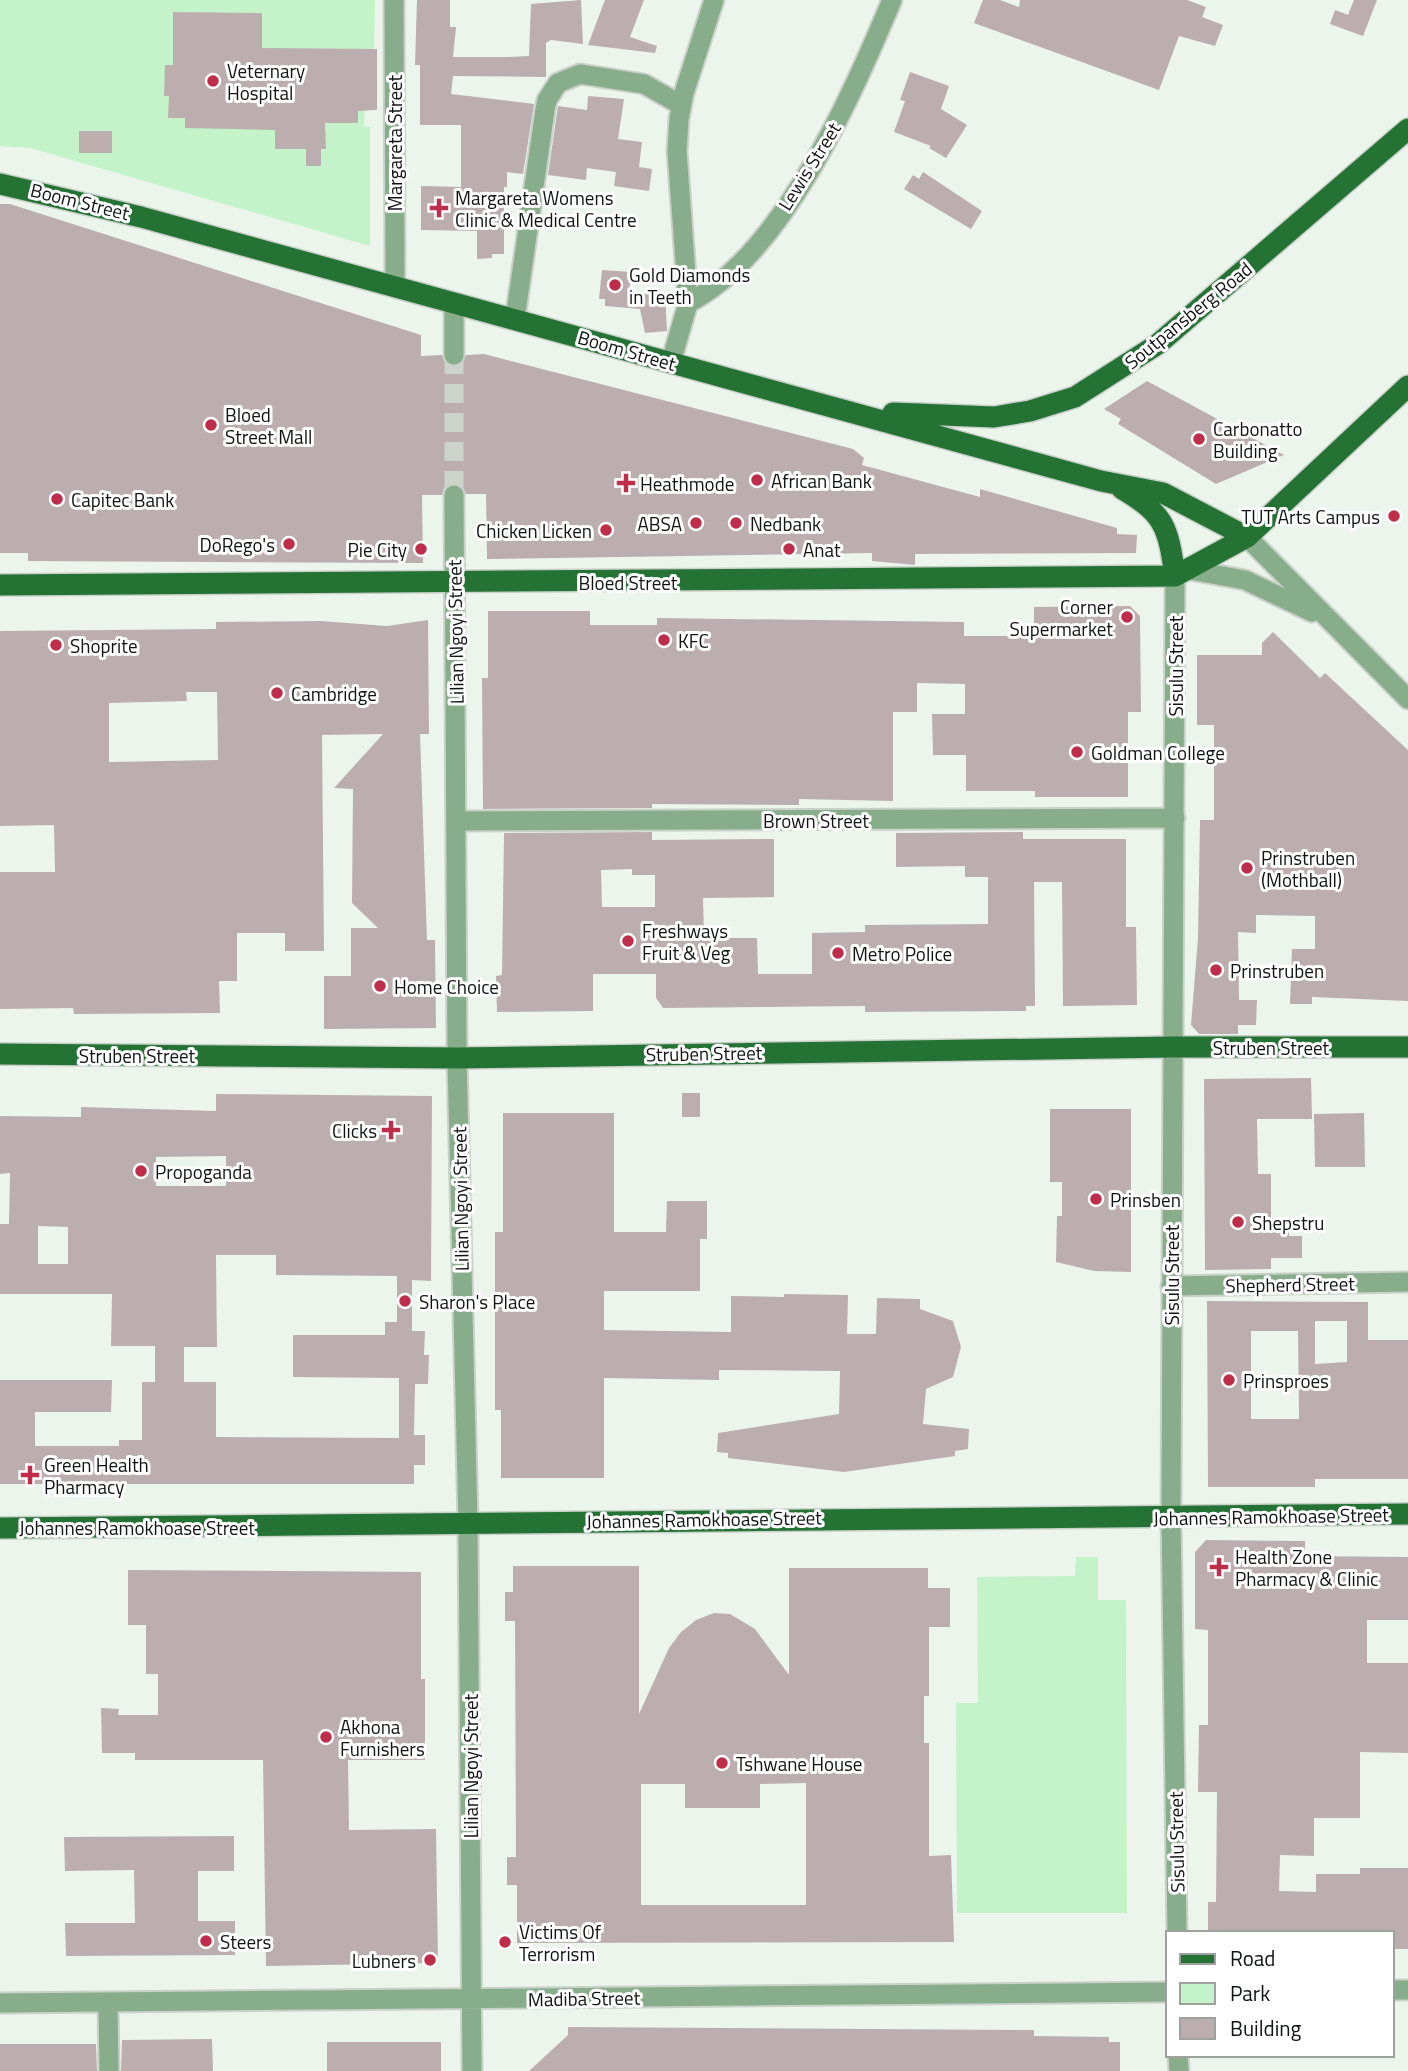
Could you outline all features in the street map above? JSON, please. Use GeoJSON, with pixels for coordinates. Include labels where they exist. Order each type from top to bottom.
{"type":"FeatureCollection","features":[{"type":"Feature","properties":{"kind":"main road","name":"Soutpansberg Road"},"geometry":{"type":"LineString","coordinates":[[846,409],[994,417],[1030,411],[1075,397],[1158,344],[1408,129]]}},
{"type":"Feature","properties":{"kind":"main road","name":"Boom Street"},"geometry":{"type":"LineString","coordinates":[[0,184],[141,217],[1114,484],[1163,493],[1247,537]]}},
{"type":"Feature","properties":{"kind":"main road"},"geometry":{"type":"LineString","coordinates":[[1247,537],[1408,386]]}},
{"type":"Feature","properties":{"kind":"main road"},"geometry":{"type":"LineString","coordinates":[[1114,484],[1150,506],[1162,520],[1182,573]]}},
{"type":"Feature","properties":{"kind":"main road","name":"Bloed Street"},"geometry":{"type":"LineString","coordinates":[[0,585],[455,583],[1182,573],[1247,537]]}},
{"type":"Feature","properties":{"kind":"main road","name":"Struben Street"},"geometry":{"type":"LineString","coordinates":[[0,1054],[457,1058],[1171,1046],[1408,1047]]}},
{"type":"Feature","properties":{"kind":"main road","name":"Johannes Ramokhoase Street"},"geometry":{"type":"LineString","coordinates":[[0,1528],[468,1524],[626,1519],[1408,1514]]}},
{"type":"Feature","properties":{"kind":"street","name":"Margareta Street"},"geometry":{"type":"LineString","coordinates":[[394,0],[395,286]]}},
{"type":"Feature","properties":{"kind":"street"},"geometry":{"type":"LineString","coordinates":[[671,362],[688,303],[677,150],[681,105],[714,0]]}},
{"type":"Feature","properties":{"kind":"street","name":"Lewis Street"},"geometry":{"type":"LineString","coordinates":[[688,303],[709,292],[742,261],[778,217],[834,130],[892,0]]}},
{"type":"Feature","properties":{"kind":"street"},"geometry":{"type":"LineString","coordinates":[[515,319],[545,110],[551,91],[564,79],[580,74],[644,84],[681,105]]}},
{"type":"Feature","properties":{"kind":"street"},"geometry":{"type":"LineString","coordinates":[[454,303],[454,355]]}},
{"type":"Feature","properties":{"kind":"street","name":"Lilian Ngoyi Street"},"geometry":{"type":"LineString","coordinates":[[454,495],[458,821],[457,1058],[468,1524],[472,2071]]}},
{"type":"Feature","properties":{"kind":"street"},"geometry":{"type":"LineString","coordinates":[[1247,537],[1408,699]]}},
{"type":"Feature","properties":{"kind":"street"},"geometry":{"type":"LineString","coordinates":[[1182,573],[1245,580],[1325,618]]}},
{"type":"Feature","properties":{"kind":"street","name":"Sisulu Street"},"geometry":{"type":"LineString","coordinates":[[1177,1931],[1171,1517],[1171,1046],[1182,573]]}},
{"type":"Feature","properties":{"kind":"street","name":"Brown Street"},"geometry":{"type":"LineString","coordinates":[[458,821],[1175,818]]}},
{"type":"Feature","properties":{"kind":"street","name":"Shepherd Street"},"geometry":{"type":"LineString","coordinates":[[1171,1286],[1408,1282]]}},
{"type":"Feature","properties":{"kind":"street","name":"Madiba Street"},"geometry":{"type":"LineString","coordinates":[[0,2003],[1166,1992]]}},
{"type":"Feature","properties":{"kind":"street"},"geometry":{"type":"LineString","coordinates":[[108,2002],[108,2071]]}},
{"type":"Feature","properties":{"kind":"green space"},"geometry":{"type":"Polygon","coordinates":[[[0,0],[375,0],[373,104],[365,106],[364,126],[370,127],[370,246],[30,148],[0,146],[0,0]]]}},
{"type":"Feature","properties":{"kind":"green space"},"geometry":{"type":"Polygon","coordinates":[[[1076,1557],[1098,1557],[1098,1600],[1126,1600],[1127,1913],[957,1913],[956,1703],[978,1703],[977,1577],[1075,1576],[1076,1557]]]}},
{"type":"Feature","properties":{"kind":"building"},"geometry":{"type":"Polygon","coordinates":[[[417,0],[450,0],[450,27],[456,27],[453,57],[507,57],[529,56],[531,4],[581,0],[583,44],[551,40],[546,43],[546,77],[453,76],[451,94],[534,104],[523,174],[507,172],[507,187],[504,187],[504,254],[492,254],[492,258],[477,259],[477,231],[421,230],[421,186],[461,187],[461,125],[420,125],[420,65],[415,65],[417,0]]]}},
{"type":"Feature","properties":{"kind":"building"},"geometry":{"type":"Polygon","coordinates":[[[605,0],[644,0],[630,37],[657,46],[655,53],[588,45],[605,0]]]}},
{"type":"Feature","properties":{"kind":"building"},"geometry":{"type":"Polygon","coordinates":[[[983,0],[1000,0],[1019,7],[1020,0],[1187,0],[1206,7],[1202,17],[1223,25],[1215,46],[1179,36],[1159,90],[974,23],[983,0]]]}},
{"type":"Feature","properties":{"kind":"building"},"geometry":{"type":"Polygon","coordinates":[[[1354,0],[1377,0],[1363,36],[1330,24],[1335,10],[1348,15],[1354,0]]]}},
{"type":"Feature","properties":{"kind":"building"},"geometry":{"type":"Polygon","coordinates":[[[173,12],[262,13],[262,48],[377,49],[377,110],[358,111],[358,123],[325,123],[326,149],[321,149],[321,166],[306,166],[306,149],[275,149],[275,130],[185,128],[185,118],[168,118],[169,96],[164,96],[165,65],[173,65],[173,12]]]}},
{"type":"Feature","properties":{"kind":"building"},"geometry":{"type":"Polygon","coordinates":[[[910,72],[949,86],[941,109],[967,125],[946,158],[929,148],[931,146],[894,132],[905,101],[900,100],[910,72]]]}},
{"type":"Feature","properties":{"kind":"building"},"geometry":{"type":"Polygon","coordinates":[[[588,96],[624,99],[618,139],[642,142],[639,167],[652,169],[649,191],[614,186],[616,172],[587,168],[586,180],[548,175],[558,106],[587,110],[588,96]]]}},
{"type":"Feature","properties":{"kind":"building"},"geometry":{"type":"Polygon","coordinates":[[[79,131],[112,131],[112,153],[79,153],[79,131]]]}},
{"type":"Feature","properties":{"kind":"building"},"geometry":{"type":"Polygon","coordinates":[[[923,172],[982,211],[971,229],[904,189],[913,175],[919,179],[923,172]]]}},
{"type":"Feature","properties":{"kind":"building","name":"Bloed Street Mall"},"geometry":{"type":"Polygon","coordinates":[[[0,204],[10,204],[421,335],[421,356],[442,355],[449,366],[461,365],[466,355],[484,354],[853,449],[864,458],[862,465],[980,497],[980,489],[1117,528],[1117,534],[1137,535],[1136,553],[915,554],[915,565],[872,561],[872,553],[487,559],[486,494],[466,494],[461,485],[453,483],[444,488],[442,495],[422,495],[423,563],[28,561],[28,553],[0,553],[0,204]]]}},
{"type":"Feature","properties":{"kind":"building"},"geometry":{"type":"Polygon","coordinates":[[[602,270],[631,272],[629,296],[665,292],[667,331],[645,333],[640,309],[605,306],[605,299],[599,299],[602,270]]]}},
{"type":"Feature","properties":{"kind":"building","name":"Carbonatto Building"},"geometry":{"type":"Polygon","coordinates":[[[1147,381],[1284,455],[1216,484],[1118,424],[1121,419],[1104,409],[1147,381]]]}},
{"type":"Feature","properties":{"kind":"building"},"geometry":{"type":"Polygon","coordinates":[[[1130,606],[1140,616],[1141,712],[1128,712],[1128,797],[1035,797],[1035,791],[966,791],[966,755],[933,755],[932,714],[965,714],[965,684],[917,683],[917,712],[893,712],[893,801],[799,799],[799,805],[652,804],[652,808],[483,809],[482,678],[488,678],[488,611],[590,611],[590,625],[657,625],[657,618],[964,622],[964,636],[1034,636],[1034,607],[1130,606]]]}},
{"type":"Feature","properties":{"kind":"building"},"geometry":{"type":"Polygon","coordinates":[[[428,620],[429,734],[420,734],[427,940],[435,940],[436,1028],[324,1029],[324,976],[351,976],[351,928],[378,928],[352,903],[353,789],[334,788],[383,734],[322,735],[324,951],[285,951],[285,933],[237,933],[237,981],[219,981],[220,1013],[74,1014],[73,1008],[0,1009],[0,872],[55,872],[54,825],[0,826],[0,631],[216,629],[216,622],[321,621],[387,626],[428,620]],[[186,692],[187,701],[109,703],[109,762],[218,760],[217,692],[186,692]]]}},
{"type":"Feature","properties":{"kind":"building"},"geometry":{"type":"Polygon","coordinates":[[[1273,632],[1320,678],[1325,673],[1408,750],[1408,1001],[1312,997],[1312,1004],[1290,1004],[1292,949],[1315,949],[1315,916],[1256,915],[1256,933],[1238,932],[1239,1000],[1257,1000],[1256,1025],[1238,1025],[1238,1034],[1199,1034],[1191,1025],[1198,938],[1200,820],[1214,820],[1214,725],[1197,725],[1197,655],[1262,655],[1262,643],[1273,632]]]}},
{"type":"Feature","properties":{"kind":"building"},"geometry":{"type":"Polygon","coordinates":[[[652,832],[652,840],[774,839],[774,897],[703,898],[704,938],[757,938],[758,974],[812,974],[812,933],[865,932],[865,925],[988,924],[988,877],[965,877],[965,866],[896,867],[896,833],[1023,832],[1023,839],[1126,839],[1126,927],[1136,927],[1137,1005],[1063,1006],[1062,882],[1034,882],[1035,1006],[1026,1006],[1026,1011],[865,1012],[865,1006],[663,1008],[656,998],[656,974],[593,974],[593,1011],[497,1012],[496,976],[502,975],[504,833],[652,832]],[[632,869],[601,870],[602,907],[655,907],[655,875],[632,875],[632,869]]]}},
{"type":"Feature","properties":{"kind":"building","name":"Shepstru"},"geometry":{"type":"Polygon","coordinates":[[[1311,1078],[1312,1119],[1257,1119],[1258,1174],[1271,1174],[1271,1218],[1289,1218],[1289,1236],[1302,1236],[1302,1258],[1271,1258],[1271,1269],[1205,1270],[1204,1079],[1311,1078]]]}},
{"type":"Feature","properties":{"kind":"building"},"geometry":{"type":"Polygon","coordinates":[[[682,1093],[700,1093],[700,1117],[682,1117],[682,1093]]]}},
{"type":"Feature","properties":{"kind":"building"},"geometry":{"type":"Polygon","coordinates":[[[216,1094],[432,1096],[431,1281],[412,1280],[412,1331],[425,1331],[424,1355],[429,1355],[428,1384],[415,1384],[414,1435],[425,1435],[425,1465],[414,1465],[414,1484],[0,1484],[0,1380],[112,1380],[111,1412],[35,1412],[35,1446],[119,1446],[119,1440],[142,1440],[142,1382],[155,1382],[155,1346],[111,1346],[112,1294],[0,1294],[0,1224],[9,1224],[10,1173],[0,1174],[0,1116],[81,1117],[81,1107],[216,1111],[216,1094]],[[226,1156],[156,1157],[156,1186],[226,1186],[226,1156]],[[38,1226],[38,1264],[68,1264],[68,1227],[38,1226]],[[216,1255],[217,1347],[184,1347],[184,1382],[216,1382],[216,1437],[399,1438],[399,1378],[293,1377],[293,1335],[385,1335],[385,1322],[397,1322],[397,1276],[276,1275],[276,1255],[216,1255]]]}},
{"type":"Feature","properties":{"kind":"building","name":"Prinsben"},"geometry":{"type":"Polygon","coordinates":[[[1050,1109],[1131,1109],[1131,1272],[1094,1271],[1056,1262],[1057,1216],[1062,1216],[1062,1182],[1050,1182],[1050,1109]]]}},
{"type":"Feature","properties":{"kind":"building"},"geometry":{"type":"Polygon","coordinates":[[[503,1113],[614,1113],[614,1232],[666,1232],[667,1201],[707,1201],[707,1239],[700,1239],[700,1291],[604,1291],[604,1330],[731,1332],[731,1296],[784,1297],[784,1294],[848,1295],[847,1334],[876,1334],[877,1298],[920,1299],[920,1309],[953,1321],[961,1347],[953,1377],[926,1389],[923,1424],[969,1429],[968,1449],[955,1451],[955,1456],[844,1472],[728,1458],[728,1453],[717,1452],[718,1433],[839,1414],[840,1371],[719,1370],[719,1380],[604,1378],[604,1478],[501,1478],[501,1410],[495,1410],[495,1232],[503,1232],[503,1113]]]}},
{"type":"Feature","properties":{"kind":"building"},"geometry":{"type":"Polygon","coordinates":[[[1364,1113],[1365,1167],[1315,1167],[1314,1114],[1364,1113]]]}},
{"type":"Feature","properties":{"kind":"building"},"geometry":{"type":"Polygon","coordinates":[[[1207,1301],[1368,1302],[1368,1340],[1408,1340],[1408,1479],[1315,1479],[1315,1487],[1208,1487],[1207,1301]],[[1315,1321],[1315,1364],[1347,1362],[1347,1321],[1315,1321]],[[1251,1331],[1251,1419],[1299,1419],[1298,1331],[1251,1331]]]}},
{"type":"Feature","properties":{"kind":"building"},"geometry":{"type":"Polygon","coordinates":[[[1206,1540],[1305,1541],[1305,1556],[1408,1557],[1408,1620],[1367,1620],[1367,1663],[1408,1663],[1408,1753],[1360,1752],[1360,1818],[1314,1818],[1314,1856],[1280,1855],[1279,1891],[1316,1892],[1316,1874],[1360,1874],[1360,1868],[1408,1868],[1408,1949],[1394,1949],[1394,1931],[1208,1931],[1208,1902],[1216,1902],[1217,1792],[1198,1792],[1199,1725],[1208,1725],[1208,1630],[1195,1629],[1195,1552],[1206,1540]]]}},
{"type":"Feature","properties":{"kind":"building","name":"Tshwane House"},"geometry":{"type":"Polygon","coordinates":[[[513,1566],[639,1566],[639,1714],[669,1648],[681,1632],[696,1620],[714,1613],[730,1614],[755,1629],[789,1675],[789,1568],[928,1568],[928,1588],[950,1588],[950,1627],[929,1627],[929,1696],[924,1696],[924,1743],[929,1743],[929,1856],[951,1855],[954,1942],[517,1943],[517,1885],[507,1885],[507,1857],[516,1857],[515,1621],[505,1621],[505,1592],[513,1592],[513,1566]],[[806,1783],[760,1784],[760,1808],[685,1808],[685,1784],[641,1784],[641,1905],[806,1905],[806,1783]]]}},
{"type":"Feature","properties":{"kind":"building"},"geometry":{"type":"Polygon","coordinates":[[[128,1570],[421,1572],[421,1679],[425,1679],[425,1760],[348,1760],[349,1830],[436,1829],[438,1963],[266,1966],[263,1760],[135,1760],[135,1753],[102,1753],[101,1708],[119,1709],[118,1715],[158,1715],[158,1674],[146,1674],[146,1625],[128,1625],[128,1570]]]}},
{"type":"Feature","properties":{"kind":"building"},"geometry":{"type":"Polygon","coordinates":[[[234,1836],[234,1871],[198,1871],[198,1921],[235,1921],[235,1955],[66,1956],[65,1923],[135,1923],[134,1870],[65,1871],[64,1837],[234,1836]]]}},
{"type":"Feature","properties":{"kind":"building"},"geometry":{"type":"Polygon","coordinates":[[[568,2027],[1034,2030],[1034,2036],[1109,2037],[1109,2042],[1120,2042],[1120,2071],[529,2071],[568,2035],[568,2027]]]}},
{"type":"Feature","properties":{"kind":"building"},"geometry":{"type":"Polygon","coordinates":[[[212,2039],[213,2071],[121,2071],[122,2040],[212,2039]]]}},
{"type":"Feature","properties":{"kind":"building"},"geometry":{"type":"Polygon","coordinates":[[[327,2042],[441,2042],[441,2071],[327,2071],[327,2042]]]}},
{"type":"Feature","properties":{"kind":"building"},"geometry":{"type":"Polygon","coordinates":[[[0,2044],[96,2044],[97,2071],[0,2071],[0,2044]]]}},
{"type":"Feature","properties":{"kind":"tunnel"},"geometry":{"type":"LineString","coordinates":[[454,355],[454,495]]}},
{"type":"Feature","properties":{"kind":"place","name":"Veternary Hospital"},"geometry":{"type":"Point","coordinates":[213,81]}},
{"type":"Feature","properties":{"kind":"place","name":"Margareta Womens Clinic & Medical Centre"},"geometry":{"type":"Point","coordinates":[439,208]}},
{"type":"Feature","properties":{"kind":"place","name":"Gold Diamonds in Teeth"},"geometry":{"type":"Point","coordinates":[615,285]}},
{"type":"Feature","properties":{"kind":"place","name":"Bloed Street Mall"},"geometry":{"type":"Point","coordinates":[211,425]}},
{"type":"Feature","properties":{"kind":"place","name":"Carbonatto Building"},"geometry":{"type":"Point","coordinates":[1199,439]}},
{"type":"Feature","properties":{"kind":"place","name":"African Bank"},"geometry":{"type":"Point","coordinates":[757,480]}},
{"type":"Feature","properties":{"kind":"place","name":"Heathmode"},"geometry":{"type":"Point","coordinates":[626,483]}},
{"type":"Feature","properties":{"kind":"place","name":"Capitec Bank"},"geometry":{"type":"Point","coordinates":[57,499]}},
{"type":"Feature","properties":{"kind":"place","name":"TUT Arts Campus"},"geometry":{"type":"Point","coordinates":[1394,516]}},
{"type":"Feature","properties":{"kind":"place","name":"ABSA"},"geometry":{"type":"Point","coordinates":[696,523]}},
{"type":"Feature","properties":{"kind":"place","name":"Nedbank"},"geometry":{"type":"Point","coordinates":[736,523]}},
{"type":"Feature","properties":{"kind":"place","name":"Chicken Licken"},"geometry":{"type":"Point","coordinates":[606,530]}},
{"type":"Feature","properties":{"kind":"place","name":"DoRego's"},"geometry":{"type":"Point","coordinates":[289,544]}},
{"type":"Feature","properties":{"kind":"place","name":"Pie City"},"geometry":{"type":"Point","coordinates":[421,549]}},
{"type":"Feature","properties":{"kind":"place","name":"Anat"},"geometry":{"type":"Point","coordinates":[789,549]}},
{"type":"Feature","properties":{"kind":"place","name":"Corner Supermarket"},"geometry":{"type":"Point","coordinates":[1127,617]}},
{"type":"Feature","properties":{"kind":"place","name":"KFC"},"geometry":{"type":"Point","coordinates":[664,640]}},
{"type":"Feature","properties":{"kind":"place","name":"Shoprite"},"geometry":{"type":"Point","coordinates":[56,645]}},
{"type":"Feature","properties":{"kind":"place","name":"Cambridge"},"geometry":{"type":"Point","coordinates":[277,693]}},
{"type":"Feature","properties":{"kind":"place","name":"Goldman College"},"geometry":{"type":"Point","coordinates":[1077,752]}},
{"type":"Feature","properties":{"kind":"place","name":"Prinstruben (Mothball)"},"geometry":{"type":"Point","coordinates":[1247,868]}},
{"type":"Feature","properties":{"kind":"place","name":"Freshways Fruit & Veg"},"geometry":{"type":"Point","coordinates":[628,941]}},
{"type":"Feature","properties":{"kind":"place","name":"Metro Police"},"geometry":{"type":"Point","coordinates":[838,953]}},
{"type":"Feature","properties":{"kind":"place","name":"Prinstruben"},"geometry":{"type":"Point","coordinates":[1216,970]}},
{"type":"Feature","properties":{"kind":"place","name":"Home Choice"},"geometry":{"type":"Point","coordinates":[380,986]}},
{"type":"Feature","properties":{"kind":"place","name":"Clicks"},"geometry":{"type":"Point","coordinates":[391,1130]}},
{"type":"Feature","properties":{"kind":"place","name":"Propoganda"},"geometry":{"type":"Point","coordinates":[141,1171]}},
{"type":"Feature","properties":{"kind":"place","name":"Prinsben"},"geometry":{"type":"Point","coordinates":[1096,1199]}},
{"type":"Feature","properties":{"kind":"place","name":"Shepstru"},"geometry":{"type":"Point","coordinates":[1238,1222]}},
{"type":"Feature","properties":{"kind":"place","name":"Sharon's Place"},"geometry":{"type":"Point","coordinates":[405,1301]}},
{"type":"Feature","properties":{"kind":"place","name":"Prinsproes"},"geometry":{"type":"Point","coordinates":[1229,1380]}},
{"type":"Feature","properties":{"kind":"place","name":"Green Health Pharmacy"},"geometry":{"type":"Point","coordinates":[30,1475]}},
{"type":"Feature","properties":{"kind":"place","name":"Health Zone Pharmacy & Clinic"},"geometry":{"type":"Point","coordinates":[1219,1567]}},
{"type":"Feature","properties":{"kind":"place","name":"Akhona Furnishers"},"geometry":{"type":"Point","coordinates":[326,1737]}},
{"type":"Feature","properties":{"kind":"place","name":"Tshwane House"},"geometry":{"type":"Point","coordinates":[722,1763]}},
{"type":"Feature","properties":{"kind":"place","name":"Steers"},"geometry":{"type":"Point","coordinates":[206,1941]}},
{"type":"Feature","properties":{"kind":"place","name":"Victims Of Terrorism"},"geometry":{"type":"Point","coordinates":[505,1942]}},
{"type":"Feature","properties":{"kind":"place","name":"Lubners"},"geometry":{"type":"Point","coordinates":[430,1960]}}]}
